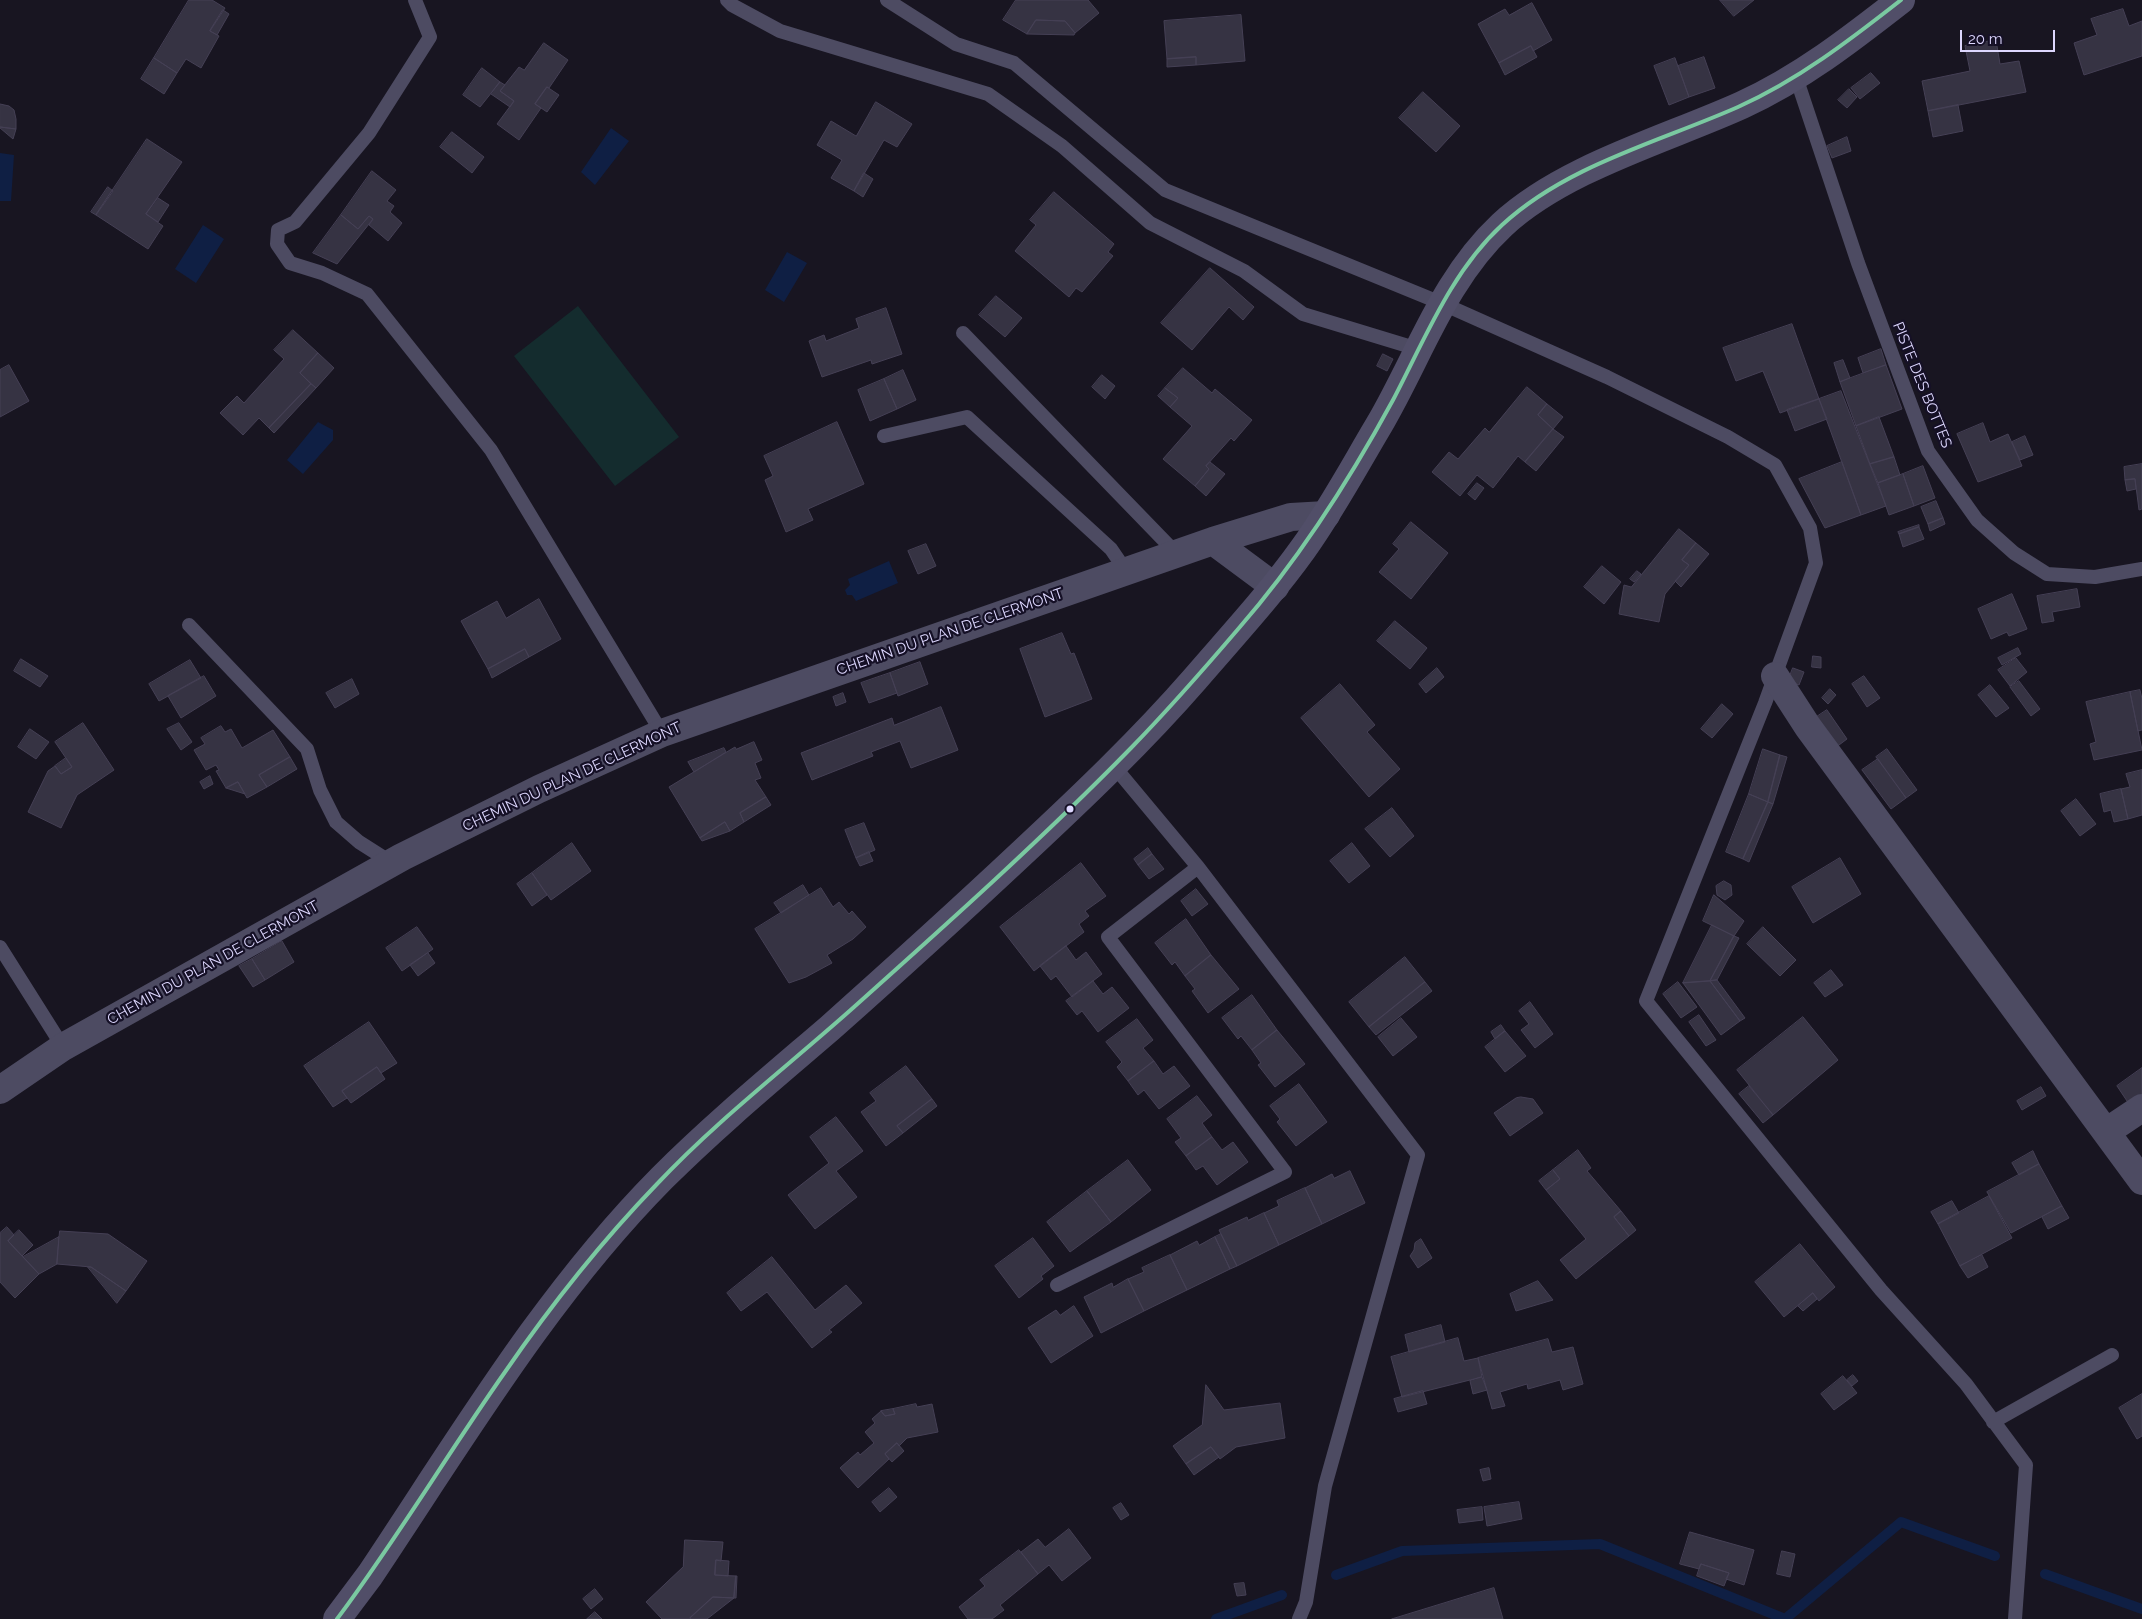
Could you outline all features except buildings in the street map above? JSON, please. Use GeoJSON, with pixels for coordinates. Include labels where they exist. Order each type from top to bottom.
{"type":"FeatureCollection","features":[{"type":"Feature","properties":{"kind":"street"},"geometry":{"type":"LineString","coordinates":[[337,1619],[370,1575],[558,1299],[609,1234],[666,1174],[910,957],[1113,766],[1177,700],[1275,587],[1326,515],[1387,412],[1441,303],[1474,256],[1504,223],[1540,197],[1605,162],[1744,104],[1796,78],[1901,0]]}},
{"type":"Feature","properties":{"kind":"street","name":"CHEMIN DU PLAN DE CLERMONT"},"geometry":{"type":"LineString","coordinates":[[0,1090],[63,1047],[392,863],[530,794],[662,733],[1213,541],[1291,517],[1326,515]]}},
{"type":"Feature","properties":{"kind":"street"},"geometry":{"type":"LineString","coordinates":[[1213,541],[1275,587]]}},
{"type":"Feature","properties":{"kind":"street"},"geometry":{"type":"LineString","coordinates":[[1776,676],[1808,727],[2142,1181]]}},
{"type":"Feature","properties":{"kind":"street"},"geometry":{"type":"LineString","coordinates":[[2106,1132],[2142,1108]]}},
{"type":"Feature","properties":{"kind":"lane"},"geometry":{"type":"LineString","coordinates":[[415,0],[430,37],[369,133],[295,222],[278,230],[277,244],[290,263],[322,273],[366,294],[492,450],[662,733]]}},
{"type":"Feature","properties":{"kind":"lane"},"geometry":{"type":"LineString","coordinates":[[727,0],[732,6],[780,31],[988,94],[1062,146],[1150,223],[1244,271],[1303,314],[1418,349]]}},
{"type":"Feature","properties":{"kind":"lane"},"geometry":{"type":"LineString","coordinates":[[887,0],[956,44],[1014,63],[1165,190],[1441,303],[1607,377],[1728,437],[1775,465],[1810,528],[1816,563],[1776,676],[1646,1001],[1881,1290],[1966,1384],[2026,1465],[2019,1616]]}},
{"type":"Feature","properties":{"kind":"lane","name":"PISTE DES BOTTES"},"geometry":{"type":"LineString","coordinates":[[1796,78],[1881,326],[1928,451],[1977,520],[2014,554],[2048,574],[2095,577],[2142,569]]}},
{"type":"Feature","properties":{"kind":"lane"},"geometry":{"type":"LineString","coordinates":[[964,333],[1177,554]]}},
{"type":"Feature","properties":{"kind":"lane"},"geometry":{"type":"LineString","coordinates":[[884,436],[967,417],[1111,549],[1126,571]]}},
{"type":"Feature","properties":{"kind":"lane"},"geometry":{"type":"LineString","coordinates":[[189,625],[307,749],[320,790],[336,822],[358,842],[392,863]]}},
{"type":"Feature","properties":{"kind":"lane"},"geometry":{"type":"LineString","coordinates":[[1113,766],[1198,867],[1418,1155],[1325,1486],[1306,1602],[1299,1619]]}},
{"type":"Feature","properties":{"kind":"lane"},"geometry":{"type":"LineString","coordinates":[[1057,1285],[1285,1172],[1108,937],[1198,867]]}},
{"type":"Feature","properties":{"kind":"lane"},"geometry":{"type":"LineString","coordinates":[[0,948],[63,1047]]}},
{"type":"Feature","properties":{"kind":"lane"},"geometry":{"type":"LineString","coordinates":[[1993,1422],[2112,1354]]}},
{"type":"Feature","properties":{"kind":"green space"},"geometry":{"type":"Polygon","coordinates":[[[578,306],[679,437],[615,486],[514,356],[578,306]]]}},
{"type":"Feature","properties":{"kind":"water"},"geometry":{"type":"Polygon","coordinates":[[[611,128],[629,141],[595,185],[581,172],[611,128]]]}},
{"type":"Feature","properties":{"kind":"water"},"geometry":{"type":"Polygon","coordinates":[[[0,153],[14,155],[11,201],[0,201],[0,153]]]}},
{"type":"Feature","properties":{"kind":"water"},"geometry":{"type":"Polygon","coordinates":[[[203,225],[224,239],[196,283],[175,269],[203,225]]]}},
{"type":"Feature","properties":{"kind":"water"},"geometry":{"type":"Polygon","coordinates":[[[787,252],[807,263],[784,302],[765,290],[787,252]]]}},
{"type":"Feature","properties":{"kind":"water"},"geometry":{"type":"Polygon","coordinates":[[[318,422],[333,430],[333,440],[303,474],[287,460],[318,422]]]}},
{"type":"Feature","properties":{"kind":"water"},"geometry":{"type":"Polygon","coordinates":[[[889,561],[898,583],[856,601],[852,595],[847,595],[845,590],[850,585],[848,579],[889,561]]]}},
{"type":"Feature","properties":{"kind":"waterway"},"geometry":{"type":"LineString","coordinates":[[1336,1575],[1402,1551],[1600,1544],[1785,1619],[1901,1522],[1995,1556]]}},
{"type":"Feature","properties":{"kind":"waterway"},"geometry":{"type":"LineString","coordinates":[[2045,1574],[2142,1609]]}},
{"type":"Feature","properties":{"kind":"waterway"},"geometry":{"type":"LineString","coordinates":[[1216,1619],[1282,1595]]}},
{"type":"Feature","properties":{"kind":"transit line"},"geometry":{"type":"LineString","coordinates":[[337,1619],[381,1558],[522,1347],[577,1275],[636,1206],[680,1160],[728,1115],[829,1029],[995,880],[1064,815],[1159,719],[1213,659],[1283,574],[1322,518],[1359,460],[1393,400],[1440,307],[1468,264],[1502,225],[1528,204],[1555,186],[1584,171],[1738,107],[1782,85],[1823,58],[1901,0]]}}]}
